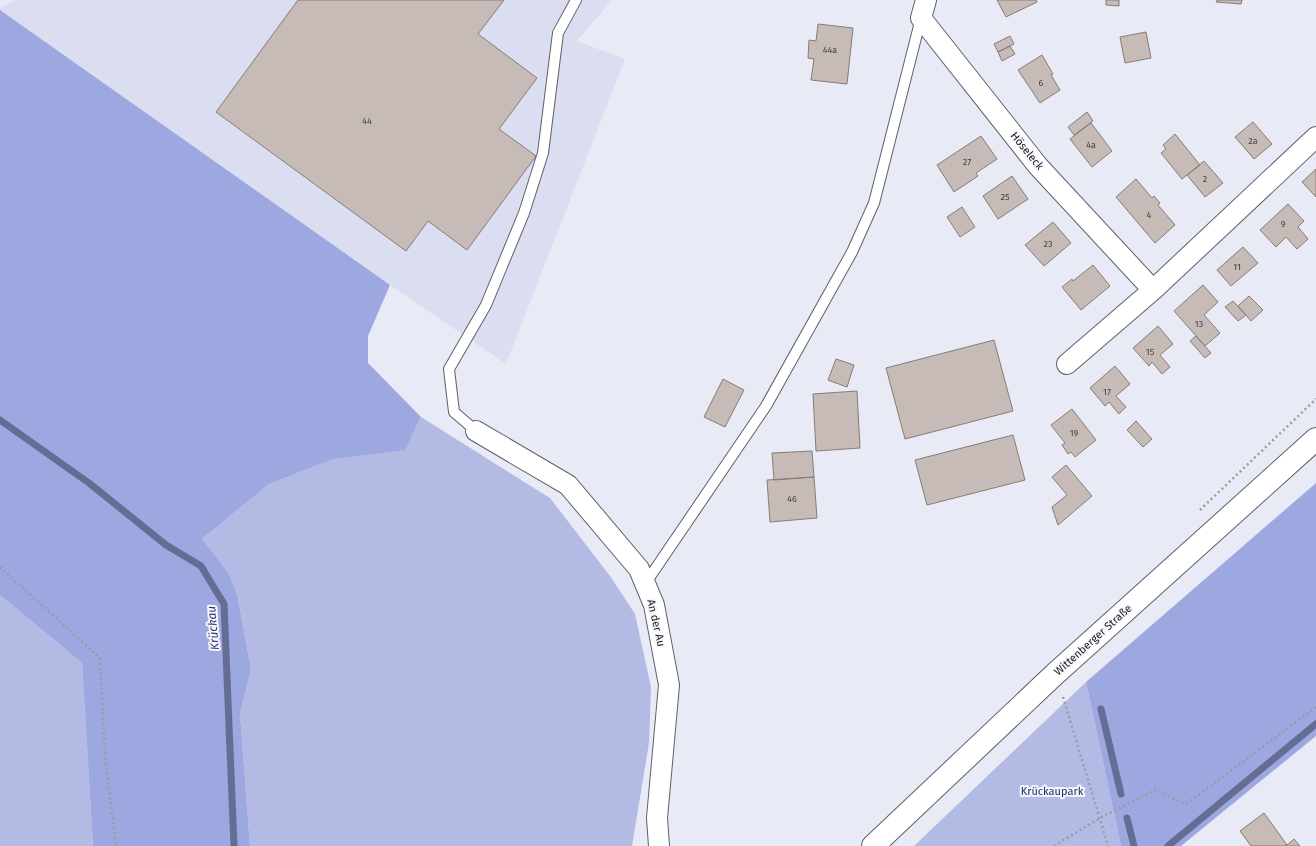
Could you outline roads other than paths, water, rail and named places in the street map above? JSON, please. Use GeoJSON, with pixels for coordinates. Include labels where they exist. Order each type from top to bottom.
{"type":"FeatureCollection","features":[{"type":"Feature","properties":{"kind":"main road","name":"Wittenberger Straße"},"geometry":{"type":"LineString","coordinates":[[873,846],[1055,674],[1316,439]]}},
{"type":"Feature","properties":{"kind":"street","name":"Höseleck"},"geometry":{"type":"LineString","coordinates":[[924,9],[1038,166],[1153,290]]}},
{"type":"Feature","properties":{"kind":"street"},"geometry":{"type":"LineString","coordinates":[[1067,364],[1153,290],[1316,137]]}},
{"type":"Feature","properties":{"kind":"street","name":"An der Au"},"geometry":{"type":"LineString","coordinates":[[476,431],[568,485],[639,570],[654,605],[669,685],[657,818],[659,846]]}},
{"type":"Feature","properties":{"kind":"lane"},"geometry":{"type":"LineString","coordinates":[[476,431],[454,412],[449,369],[486,305],[524,213],[543,153],[558,33],[576,0]]}},
{"type":"Feature","properties":{"kind":"lane"},"geometry":{"type":"LineString","coordinates":[[645,584],[766,406],[852,252],[874,203],[924,9]]}},
{"type":"Feature","properties":{"kind":"waterway","name":"Krückau"},"geometry":{"type":"LineString","coordinates":[[0,420],[89,483],[166,545],[201,566],[224,604],[234,846]]}},
{"type":"Feature","properties":{"kind":"waterway"},"geometry":{"type":"LineString","coordinates":[[1101,709],[1121,794]]}},
{"type":"Feature","properties":{"kind":"waterway"},"geometry":{"type":"LineString","coordinates":[[1168,846],[1316,724]]}},
{"type":"Feature","properties":{"kind":"waterway"},"geometry":{"type":"LineString","coordinates":[[1127,818],[1134,846]]}},
{"type":"Feature","properties":{"kind":"park label","name":"Krückaupark"},"geometry":{"type":"Point","coordinates":[1052,791]}}]}
